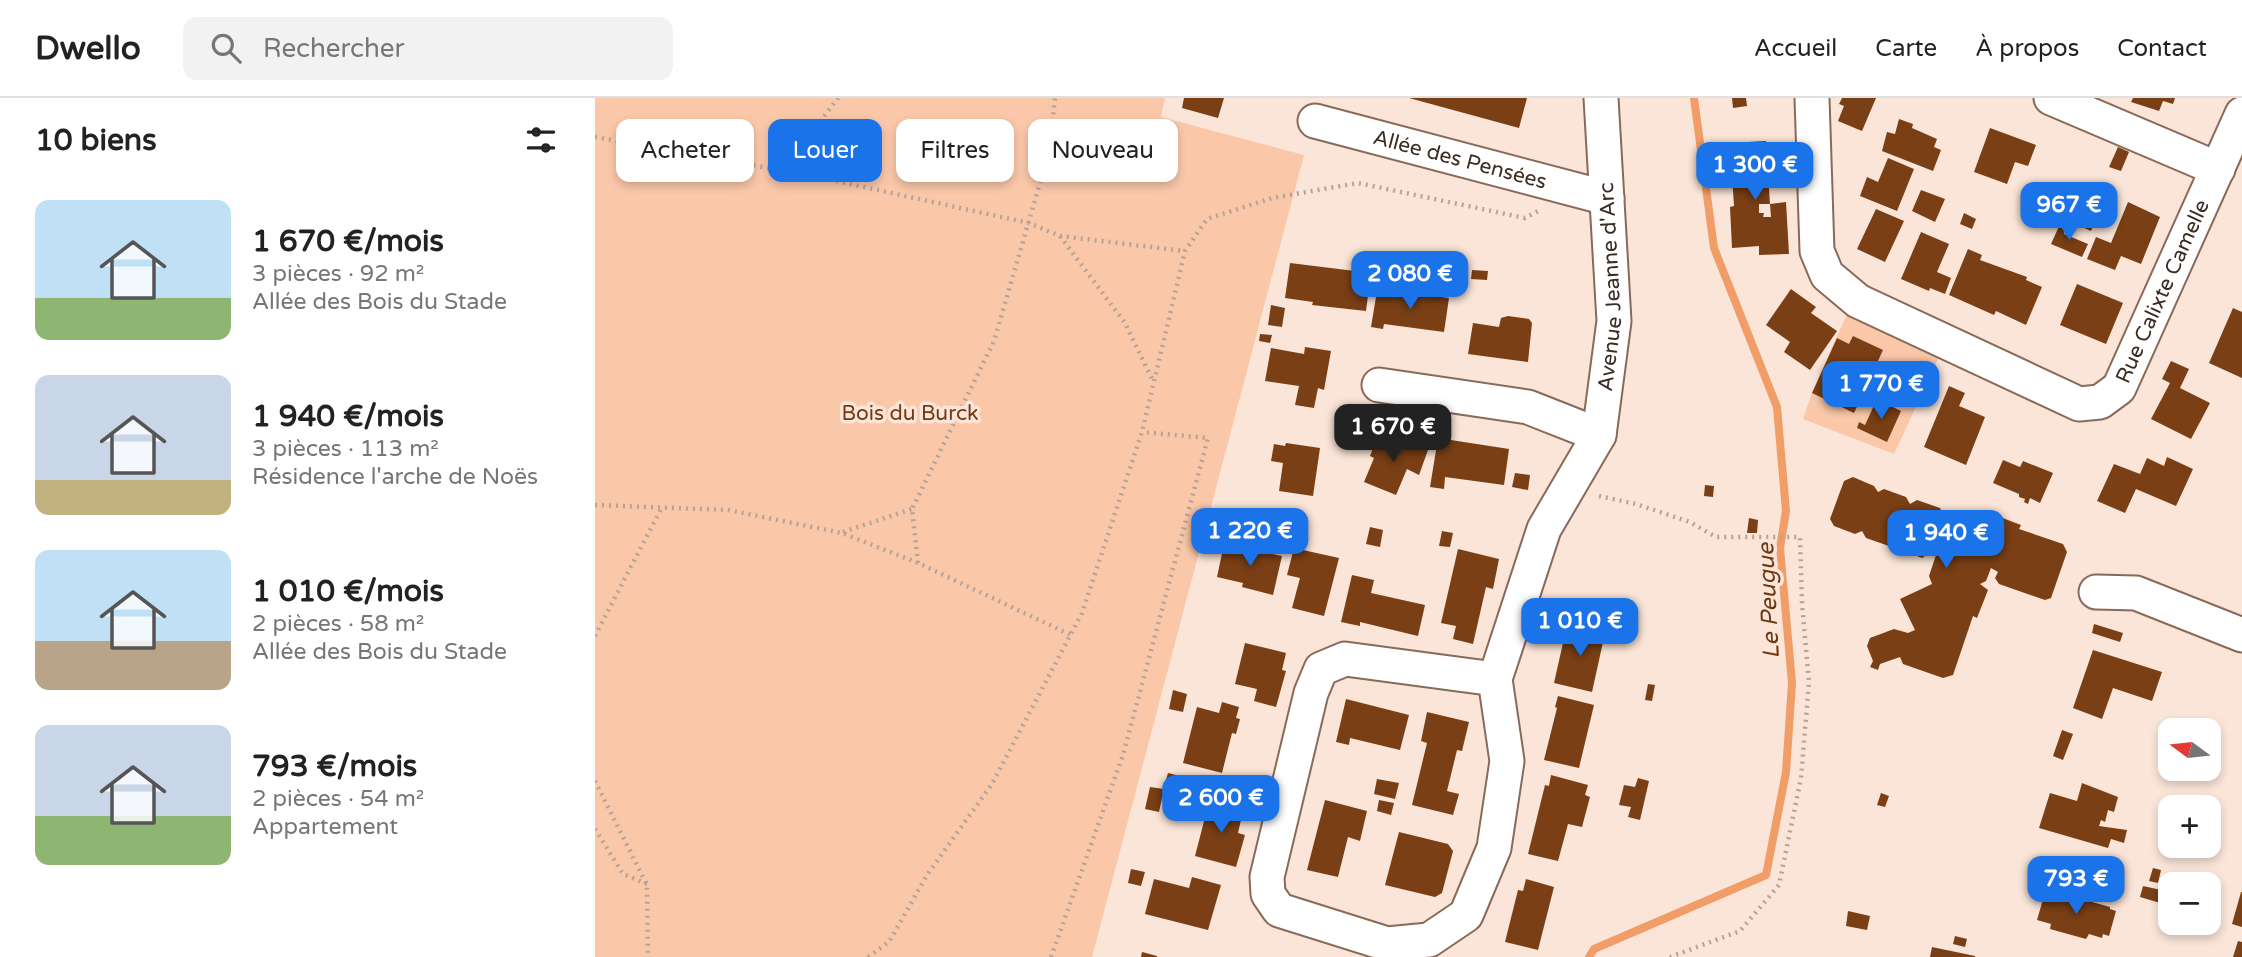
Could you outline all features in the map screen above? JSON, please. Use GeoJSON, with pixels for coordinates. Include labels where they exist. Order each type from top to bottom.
{"type":"FeatureCollection","features":[{"type":"Feature","properties":{"kind":"street","name":"Avenue Jeanne d'Arc"},"geometry":{"type":"LineString","coordinates":[[1599,435],[1614,321],[1601,98]]}},
{"type":"Feature","properties":{"kind":"street","name":"Rue Calixte Camelle"},"geometry":{"type":"LineString","coordinates":[[1812,98],[1817,251],[1827,275],[1858,301],[2079,404],[2100,402],[2119,388],[2240,126]]}},
{"type":"Feature","properties":{"kind":"street"},"geometry":{"type":"LineString","coordinates":[[2051,98],[2099,107],[2218,169]]}},
{"type":"Feature","properties":{"kind":"street","name":"Allée des Pensées"},"geometry":{"type":"LineString","coordinates":[[1315,121],[1607,198]]}},
{"type":"Feature","properties":{"kind":"street"},"geometry":{"type":"LineString","coordinates":[[1379,385],[1528,407],[1599,435],[1544,529],[1495,679],[1507,761],[1494,849],[1466,915],[1429,940],[1387,944],[1279,910],[1268,894],[1267,877],[1311,693],[1321,669],[1345,659],[1495,679]]}},
{"type":"Feature","properties":{"kind":"street"},"geometry":{"type":"LineString","coordinates":[[2096,592],[2136,593],[2242,635]]}},
{"type":"Feature","properties":{"kind":"path"},"geometry":{"type":"LineString","coordinates":[[822,119],[838,98]]}},
{"type":"Feature","properties":{"kind":"path"},"geometry":{"type":"LineString","coordinates":[[918,563],[912,509],[994,341],[1049,152],[1055,98]]}},
{"type":"Feature","properties":{"kind":"path"},"geometry":{"type":"LineString","coordinates":[[595,137],[768,168]]}},
{"type":"Feature","properties":{"kind":"path"},"geometry":{"type":"LineString","coordinates":[[841,182],[1029,223],[1060,236],[1185,251]]}},
{"type":"Feature","properties":{"kind":"path"},"geometry":{"type":"LineString","coordinates":[[868,957],[889,942],[927,875],[992,784],[1071,635],[1081,613],[1142,432],[1185,251],[1207,219],[1272,198],[1358,183],[1525,218],[1555,202],[1562,186]]}},
{"type":"Feature","properties":{"kind":"path"},"geometry":{"type":"LineString","coordinates":[[1060,236],[1125,323],[1154,382]]}},
{"type":"Feature","properties":{"kind":"path"},"geometry":{"type":"LineString","coordinates":[[1051,957],[1123,755],[1208,438],[1142,432]]}},
{"type":"Feature","properties":{"kind":"path"},"geometry":{"type":"LineString","coordinates":[[1567,489],[1636,504],[1691,522],[1716,537],[1800,537],[1802,604],[1809,682],[1801,778],[1779,885],[1741,931],[1670,957]]}},
{"type":"Feature","properties":{"kind":"path"},"geometry":{"type":"LineString","coordinates":[[595,505],[728,510],[842,533],[918,563],[1071,635]]}},
{"type":"Feature","properties":{"kind":"path"},"geometry":{"type":"LineString","coordinates":[[595,636],[662,507]]}},
{"type":"Feature","properties":{"kind":"path"},"geometry":{"type":"LineString","coordinates":[[842,533],[912,509]]}},
{"type":"Feature","properties":{"kind":"path"},"geometry":{"type":"LineString","coordinates":[[595,781],[647,885],[648,957]]}},
{"type":"Feature","properties":{"kind":"path"},"geometry":{"type":"LineString","coordinates":[[595,829],[623,874],[647,885]]}},
{"type":"Feature","properties":{"kind":"green space","name":"Bois du Burck"},"geometry":{"type":"Polygon","coordinates":[[[595,98],[1165,98],[1161,117],[1169,119],[1028,119],[1028,182],[1178,182],[1178,122],[1304,155],[1092,957],[595,957],[595,98]]]}},
{"type":"Feature","properties":{"kind":"green space"},"geometry":{"type":"Polygon","coordinates":[[[1847,314],[1939,357],[1894,454],[1803,419],[1847,314]]]}},
{"type":"Feature","properties":{"kind":"building"},"geometry":{"type":"Polygon","coordinates":[[[1184,98],[1224,98],[1218,118],[1182,108],[1184,98]]]}},
{"type":"Feature","properties":{"kind":"building"},"geometry":{"type":"Polygon","coordinates":[[[1409,98],[1527,98],[1519,128],[1409,98]]]}},
{"type":"Feature","properties":{"kind":"building"},"geometry":{"type":"Polygon","coordinates":[[[1732,98],[1746,98],[1747,106],[1733,108],[1732,98]]]}},
{"type":"Feature","properties":{"kind":"building"},"geometry":{"type":"Polygon","coordinates":[[[1842,98],[1876,98],[1862,131],[1838,121],[1844,106],[1839,104],[1842,98]]]}},
{"type":"Feature","properties":{"kind":"building"},"geometry":{"type":"Polygon","coordinates":[[[2133,98],[2175,98],[2173,104],[2163,101],[2159,111],[2131,102],[2133,98]]]}},
{"type":"Feature","properties":{"kind":"building"},"geometry":{"type":"Polygon","coordinates":[[[1899,119],[1937,139],[1934,147],[1941,150],[1933,171],[1882,151],[1887,132],[1895,134],[1899,119]]]}},
{"type":"Feature","properties":{"kind":"building"},"geometry":{"type":"Polygon","coordinates":[[[1990,128],[2036,145],[2028,166],[2015,162],[2007,184],[1974,172],[1990,128]]]}},
{"type":"Feature","properties":{"kind":"building"},"geometry":{"type":"Polygon","coordinates":[[[1766,141],[1770,204],[1786,202],[1789,254],[1759,255],[1759,246],[1732,248],[1730,207],[1734,206],[1730,143],[1766,141]],[[1759,204],[1759,213],[1764,213],[1763,217],[1771,217],[1770,204],[1759,204]]]}},
{"type":"Feature","properties":{"kind":"building"},"geometry":{"type":"Polygon","coordinates":[[[2118,147],[2129,152],[2121,171],[2109,167],[2118,147]]]}},
{"type":"Feature","properties":{"kind":"building"},"geometry":{"type":"Polygon","coordinates":[[[1888,158],[1914,169],[1897,211],[1860,196],[1867,177],[1878,182],[1888,158]]]}},
{"type":"Feature","properties":{"kind":"building"},"geometry":{"type":"Polygon","coordinates":[[[2075,189],[2103,201],[2091,231],[2062,218],[2075,189]]]}},
{"type":"Feature","properties":{"kind":"building"},"geometry":{"type":"Polygon","coordinates":[[[1921,190],[1945,199],[1935,222],[1912,211],[1921,190]]]}},
{"type":"Feature","properties":{"kind":"building"},"geometry":{"type":"Polygon","coordinates":[[[2128,202],[2160,217],[2141,264],[2121,256],[2115,270],[2087,259],[2096,237],[2111,243],[2128,202]]]}},
{"type":"Feature","properties":{"kind":"building"},"geometry":{"type":"Polygon","coordinates":[[[1876,209],[1904,221],[1885,262],[1857,249],[1876,209]]]}},
{"type":"Feature","properties":{"kind":"building"},"geometry":{"type":"Polygon","coordinates":[[[1964,213],[1976,219],[1972,229],[1960,224],[1964,213]]]}},
{"type":"Feature","properties":{"kind":"building"},"geometry":{"type":"Polygon","coordinates":[[[2061,222],[2067,224],[2064,234],[2088,244],[2082,257],[2051,244],[2061,222]]]}},
{"type":"Feature","properties":{"kind":"building"},"geometry":{"type":"Polygon","coordinates":[[[1921,232],[1949,244],[1937,272],[1951,278],[1945,294],[1930,288],[1929,291],[1901,279],[1921,232]]]}},
{"type":"Feature","properties":{"kind":"building"},"geometry":{"type":"Polygon","coordinates":[[[1968,249],[1982,255],[1980,260],[2027,277],[2026,280],[2042,287],[2026,325],[1996,311],[1994,315],[1949,295],[1968,249]]]}},
{"type":"Feature","properties":{"kind":"building"},"geometry":{"type":"Polygon","coordinates":[[[1381,260],[1403,262],[1401,272],[1380,269],[1381,260]]]}},
{"type":"Feature","properties":{"kind":"building"},"geometry":{"type":"Polygon","coordinates":[[[1290,263],[1371,273],[1366,311],[1312,305],[1313,302],[1285,298],[1290,263]]]}},
{"type":"Feature","properties":{"kind":"building"},"geometry":{"type":"Polygon","coordinates":[[[1472,270],[1488,271],[1487,280],[1471,279],[1472,270]]]}},
{"type":"Feature","properties":{"kind":"building"},"geometry":{"type":"Polygon","coordinates":[[[2077,284],[2123,303],[2106,344],[2060,325],[2077,284]]]}},
{"type":"Feature","properties":{"kind":"building"},"geometry":{"type":"Polygon","coordinates":[[[1791,289],[1816,307],[1811,313],[1837,331],[1810,370],[1784,352],[1790,342],[1766,325],[1791,289]]]}},
{"type":"Feature","properties":{"kind":"building"},"geometry":{"type":"Polygon","coordinates":[[[1389,290],[1449,298],[1444,332],[1384,324],[1383,329],[1371,327],[1377,291],[1389,293],[1389,290]]]}},
{"type":"Feature","properties":{"kind":"building"},"geometry":{"type":"Polygon","coordinates":[[[1271,305],[1285,308],[1282,327],[1268,325],[1271,305]]]}},
{"type":"Feature","properties":{"kind":"building"},"geometry":{"type":"Polygon","coordinates":[[[2233,308],[2242,312],[2242,378],[2209,363],[2233,308]]]}},
{"type":"Feature","properties":{"kind":"building"},"geometry":{"type":"Polygon","coordinates":[[[1508,316],[1529,319],[1532,323],[1528,362],[1468,354],[1473,323],[1499,327],[1501,318],[1508,316]]]}},
{"type":"Feature","properties":{"kind":"building"},"geometry":{"type":"Polygon","coordinates":[[[1260,334],[1272,335],[1270,343],[1259,341],[1260,334]]]}},
{"type":"Feature","properties":{"kind":"building"},"geometry":{"type":"Polygon","coordinates":[[[1853,336],[1883,350],[1854,413],[1812,393],[1837,338],[1849,344],[1853,336]]]}},
{"type":"Feature","properties":{"kind":"building"},"geometry":{"type":"Polygon","coordinates":[[[1305,347],[1331,351],[1324,390],[1318,388],[1314,408],[1295,405],[1299,386],[1265,381],[1271,348],[1304,354],[1305,347]]]}},
{"type":"Feature","properties":{"kind":"building"},"geometry":{"type":"Polygon","coordinates":[[[2171,361],[2189,369],[2180,388],[2210,403],[2191,439],[2151,419],[2170,383],[2162,379],[2171,361]]]}},
{"type":"Feature","properties":{"kind":"building"},"geometry":{"type":"Polygon","coordinates":[[[1949,386],[1965,393],[1959,406],[1985,417],[1966,465],[1924,447],[1949,386]]]}},
{"type":"Feature","properties":{"kind":"building"},"geometry":{"type":"Polygon","coordinates":[[[1877,399],[1901,411],[1887,442],[1857,428],[1859,422],[1865,425],[1877,399]]]}},
{"type":"Feature","properties":{"kind":"building"},"geometry":{"type":"Polygon","coordinates":[[[1378,435],[1415,450],[1417,445],[1428,450],[1419,475],[1407,469],[1396,495],[1364,482],[1374,458],[1370,456],[1378,435]]]}},
{"type":"Feature","properties":{"kind":"building"},"geometry":{"type":"Polygon","coordinates":[[[1438,438],[1509,449],[1504,485],[1445,477],[1444,489],[1430,487],[1438,438]]]}},
{"type":"Feature","properties":{"kind":"building"},"geometry":{"type":"Polygon","coordinates":[[[1286,443],[1320,448],[1313,496],[1279,491],[1283,463],[1271,461],[1274,444],[1285,446],[1286,443]]]}},
{"type":"Feature","properties":{"kind":"building"},"geometry":{"type":"Polygon","coordinates":[[[2167,457],[2193,469],[2176,506],[2136,489],[2125,513],[2097,501],[2114,464],[2140,474],[2147,458],[2164,466],[2167,457]]]}},
{"type":"Feature","properties":{"kind":"building"},"geometry":{"type":"Polygon","coordinates":[[[2003,460],[2020,467],[2023,461],[2053,473],[2040,503],[2030,498],[2028,504],[2019,494],[1993,483],[2003,460]]]}},
{"type":"Feature","properties":{"kind":"building"},"geometry":{"type":"Polygon","coordinates":[[[1515,473],[1530,475],[1528,490],[1512,487],[1515,473]]]}},
{"type":"Feature","properties":{"kind":"building"},"geometry":{"type":"Polygon","coordinates":[[[1853,477],[1874,486],[1878,492],[1884,489],[1906,497],[1910,504],[1917,500],[1940,508],[1944,516],[1942,519],[1948,522],[1952,512],[1979,523],[1984,511],[2021,525],[2019,529],[2063,544],[2067,552],[2051,598],[2045,600],[1999,584],[1995,578],[1998,572],[1991,568],[1986,581],[1980,584],[1988,590],[1977,618],[1973,616],[1953,675],[1943,678],[1903,664],[1900,657],[1880,664],[1878,670],[1870,667],[1873,661],[1867,646],[1870,638],[1894,629],[1908,633],[1915,630],[1900,599],[1932,584],[1929,576],[1937,552],[1931,549],[1922,558],[1899,549],[1895,542],[1889,546],[1866,538],[1862,531],[1855,534],[1834,526],[1830,519],[1844,481],[1853,477]]]}},
{"type":"Feature","properties":{"kind":"building"},"geometry":{"type":"Polygon","coordinates":[[[1705,485],[1714,486],[1713,497],[1704,496],[1705,485]]]}},
{"type":"Feature","properties":{"kind":"building"},"geometry":{"type":"Polygon","coordinates":[[[1749,518],[1758,520],[1757,533],[1747,533],[1749,518]]]}},
{"type":"Feature","properties":{"kind":"building"},"geometry":{"type":"Polygon","coordinates":[[[1370,527],[1383,530],[1380,547],[1366,544],[1370,527]]]}},
{"type":"Feature","properties":{"kind":"building"},"geometry":{"type":"Polygon","coordinates":[[[1442,531],[1453,533],[1450,547],[1439,546],[1442,531]]]}},
{"type":"Feature","properties":{"kind":"building"},"geometry":{"type":"Polygon","coordinates":[[[1224,544],[1282,556],[1273,595],[1242,587],[1243,583],[1217,577],[1224,544]]]}},
{"type":"Feature","properties":{"kind":"building"},"geometry":{"type":"Polygon","coordinates":[[[1294,548],[1339,558],[1324,616],[1292,608],[1300,578],[1287,575],[1294,548]]]}},
{"type":"Feature","properties":{"kind":"building"},"geometry":{"type":"Polygon","coordinates":[[[1458,549],[1499,559],[1493,589],[1486,587],[1473,644],[1453,639],[1456,626],[1441,623],[1458,549]]]}},
{"type":"Feature","properties":{"kind":"building"},"geometry":{"type":"Polygon","coordinates":[[[1352,575],[1374,580],[1371,593],[1425,605],[1418,636],[1360,622],[1360,626],[1341,622],[1352,575]]]}},
{"type":"Feature","properties":{"kind":"building"},"geometry":{"type":"Polygon","coordinates":[[[2094,624],[2123,633],[2120,642],[2092,633],[2094,624]]]}},
{"type":"Feature","properties":{"kind":"building"},"geometry":{"type":"Polygon","coordinates":[[[1567,625],[1605,633],[1592,692],[1554,683],[1567,625]]]}},
{"type":"Feature","properties":{"kind":"building"},"geometry":{"type":"Polygon","coordinates":[[[1245,643],[1286,653],[1282,670],[1286,671],[1276,707],[1254,701],[1257,689],[1235,684],[1245,643]]]}},
{"type":"Feature","properties":{"kind":"building"},"geometry":{"type":"Polygon","coordinates":[[[2093,650],[2162,672],[2152,701],[2113,688],[2102,719],[2073,708],[2093,650]]]}},
{"type":"Feature","properties":{"kind":"building"},"geometry":{"type":"Polygon","coordinates":[[[1648,684],[1655,685],[1652,701],[1645,700],[1648,684]]]}},
{"type":"Feature","properties":{"kind":"building"},"geometry":{"type":"Polygon","coordinates":[[[1173,690],[1187,694],[1183,712],[1169,709],[1173,690]]]}},
{"type":"Feature","properties":{"kind":"building"},"geometry":{"type":"Polygon","coordinates":[[[1558,696],[1594,705],[1579,768],[1544,760],[1558,696]]]}},
{"type":"Feature","properties":{"kind":"building"},"geometry":{"type":"Polygon","coordinates":[[[1346,699],[1409,715],[1400,750],[1350,738],[1349,745],[1336,742],[1346,699]]]}},
{"type":"Feature","properties":{"kind":"building"},"geometry":{"type":"Polygon","coordinates":[[[1222,702],[1239,707],[1236,718],[1240,719],[1236,734],[1232,733],[1222,773],[1183,763],[1197,707],[1219,713],[1222,702]]]}},
{"type":"Feature","properties":{"kind":"building"},"geometry":{"type":"Polygon","coordinates":[[[1427,712],[1469,722],[1462,751],[1457,750],[1447,791],[1459,794],[1453,815],[1412,805],[1427,743],[1421,741],[1427,712]]]}},
{"type":"Feature","properties":{"kind":"building"},"geometry":{"type":"Polygon","coordinates":[[[2062,730],[2073,734],[2063,760],[2053,756],[2062,730]]]}},
{"type":"Feature","properties":{"kind":"building"},"geometry":{"type":"Polygon","coordinates":[[[1168,773],[1192,779],[1185,800],[1166,795],[1167,788],[1164,787],[1168,773]]]}},
{"type":"Feature","properties":{"kind":"building"},"geometry":{"type":"Polygon","coordinates":[[[1551,775],[1588,785],[1585,795],[1590,797],[1582,827],[1568,824],[1558,861],[1528,854],[1545,785],[1549,786],[1551,775]]]}},
{"type":"Feature","properties":{"kind":"building"},"geometry":{"type":"Polygon","coordinates":[[[1638,778],[1649,781],[1640,820],[1628,817],[1631,807],[1619,805],[1624,785],[1635,787],[1638,778]]]}},
{"type":"Feature","properties":{"kind":"building"},"geometry":{"type":"Polygon","coordinates":[[[1377,779],[1399,783],[1395,799],[1374,794],[1377,779]]]}},
{"type":"Feature","properties":{"kind":"building"},"geometry":{"type":"Polygon","coordinates":[[[2082,783],[2118,797],[2114,812],[2108,810],[2105,822],[2101,820],[2099,826],[2127,830],[2124,843],[2111,839],[2108,848],[2039,828],[2050,793],[2077,801],[2082,783]]]}},
{"type":"Feature","properties":{"kind":"building"},"geometry":{"type":"Polygon","coordinates":[[[1150,787],[1164,789],[1159,812],[1145,809],[1150,787]]]}},
{"type":"Feature","properties":{"kind":"building"},"geometry":{"type":"Polygon","coordinates":[[[1881,793],[1889,796],[1885,807],[1877,805],[1881,793]]]}},
{"type":"Feature","properties":{"kind":"building"},"geometry":{"type":"Polygon","coordinates":[[[1325,800],[1367,811],[1360,841],[1348,837],[1338,877],[1307,870],[1325,800]]]}},
{"type":"Feature","properties":{"kind":"building"},"geometry":{"type":"Polygon","coordinates":[[[1379,800],[1394,803],[1391,815],[1377,811],[1379,800]]]}},
{"type":"Feature","properties":{"kind":"building"},"geometry":{"type":"Polygon","coordinates":[[[1209,802],[1243,811],[1238,833],[1245,835],[1236,867],[1195,856],[1209,802]]]}},
{"type":"Feature","properties":{"kind":"building"},"geometry":{"type":"Polygon","coordinates":[[[1399,832],[1448,844],[1453,851],[1442,893],[1435,897],[1385,885],[1399,832]]]}},
{"type":"Feature","properties":{"kind":"building"},"geometry":{"type":"Polygon","coordinates":[[[2153,868],[2161,870],[2158,872],[2158,883],[2149,881],[2153,868]]]}},
{"type":"Feature","properties":{"kind":"building"},"geometry":{"type":"Polygon","coordinates":[[[1131,869],[1145,872],[1141,886],[1128,883],[1131,869]]]}},
{"type":"Feature","properties":{"kind":"building"},"geometry":{"type":"Polygon","coordinates":[[[1192,877],[1221,885],[1208,930],[1145,914],[1154,879],[1189,888],[1192,877]]]}},
{"type":"Feature","properties":{"kind":"building"},"geometry":{"type":"Polygon","coordinates":[[[1526,879],[1554,887],[1538,950],[1505,942],[1518,890],[1523,891],[1526,879]]]}},
{"type":"Feature","properties":{"kind":"building"},"geometry":{"type":"Polygon","coordinates":[[[2143,886],[2158,889],[2158,902],[2140,897],[2143,886]]]}},
{"type":"Feature","properties":{"kind":"building"},"geometry":{"type":"Polygon","coordinates":[[[2046,889],[2116,911],[2109,936],[2103,934],[2102,938],[2089,934],[2086,939],[2050,929],[2051,924],[2037,920],[2046,889]]]}},
{"type":"Feature","properties":{"kind":"building"},"geometry":{"type":"Polygon","coordinates":[[[2242,892],[2242,927],[2232,924],[2242,892]]]}},
{"type":"Feature","properties":{"kind":"building"},"geometry":{"type":"Polygon","coordinates":[[[1848,911],[1870,916],[1867,930],[1846,926],[1848,911]]]}},
{"type":"Feature","properties":{"kind":"building"},"geometry":{"type":"Polygon","coordinates":[[[1955,936],[1967,939],[1965,947],[1953,944],[1955,936]]]}},
{"type":"Feature","properties":{"kind":"building"},"geometry":{"type":"Polygon","coordinates":[[[2238,941],[2242,942],[2242,957],[2233,957],[2238,941]]]}},
{"type":"Feature","properties":{"kind":"building"},"geometry":{"type":"Polygon","coordinates":[[[1932,947],[1975,956],[1975,957],[1930,957],[1932,947]]]}},
{"type":"Feature","properties":{"kind":"building"},"geometry":{"type":"Polygon","coordinates":[[[1142,952],[1157,956],[1157,957],[1141,957],[1142,952]]]}},
{"type":"Feature","properties":{"kind":"waterway","name":"Le Peugue"},"geometry":{"type":"LineString","coordinates":[[1589,957],[1594,949],[1766,875],[1786,772],[1792,683],[1780,548],[1786,511],[1777,407],[1714,248],[1694,98]]}}]}
